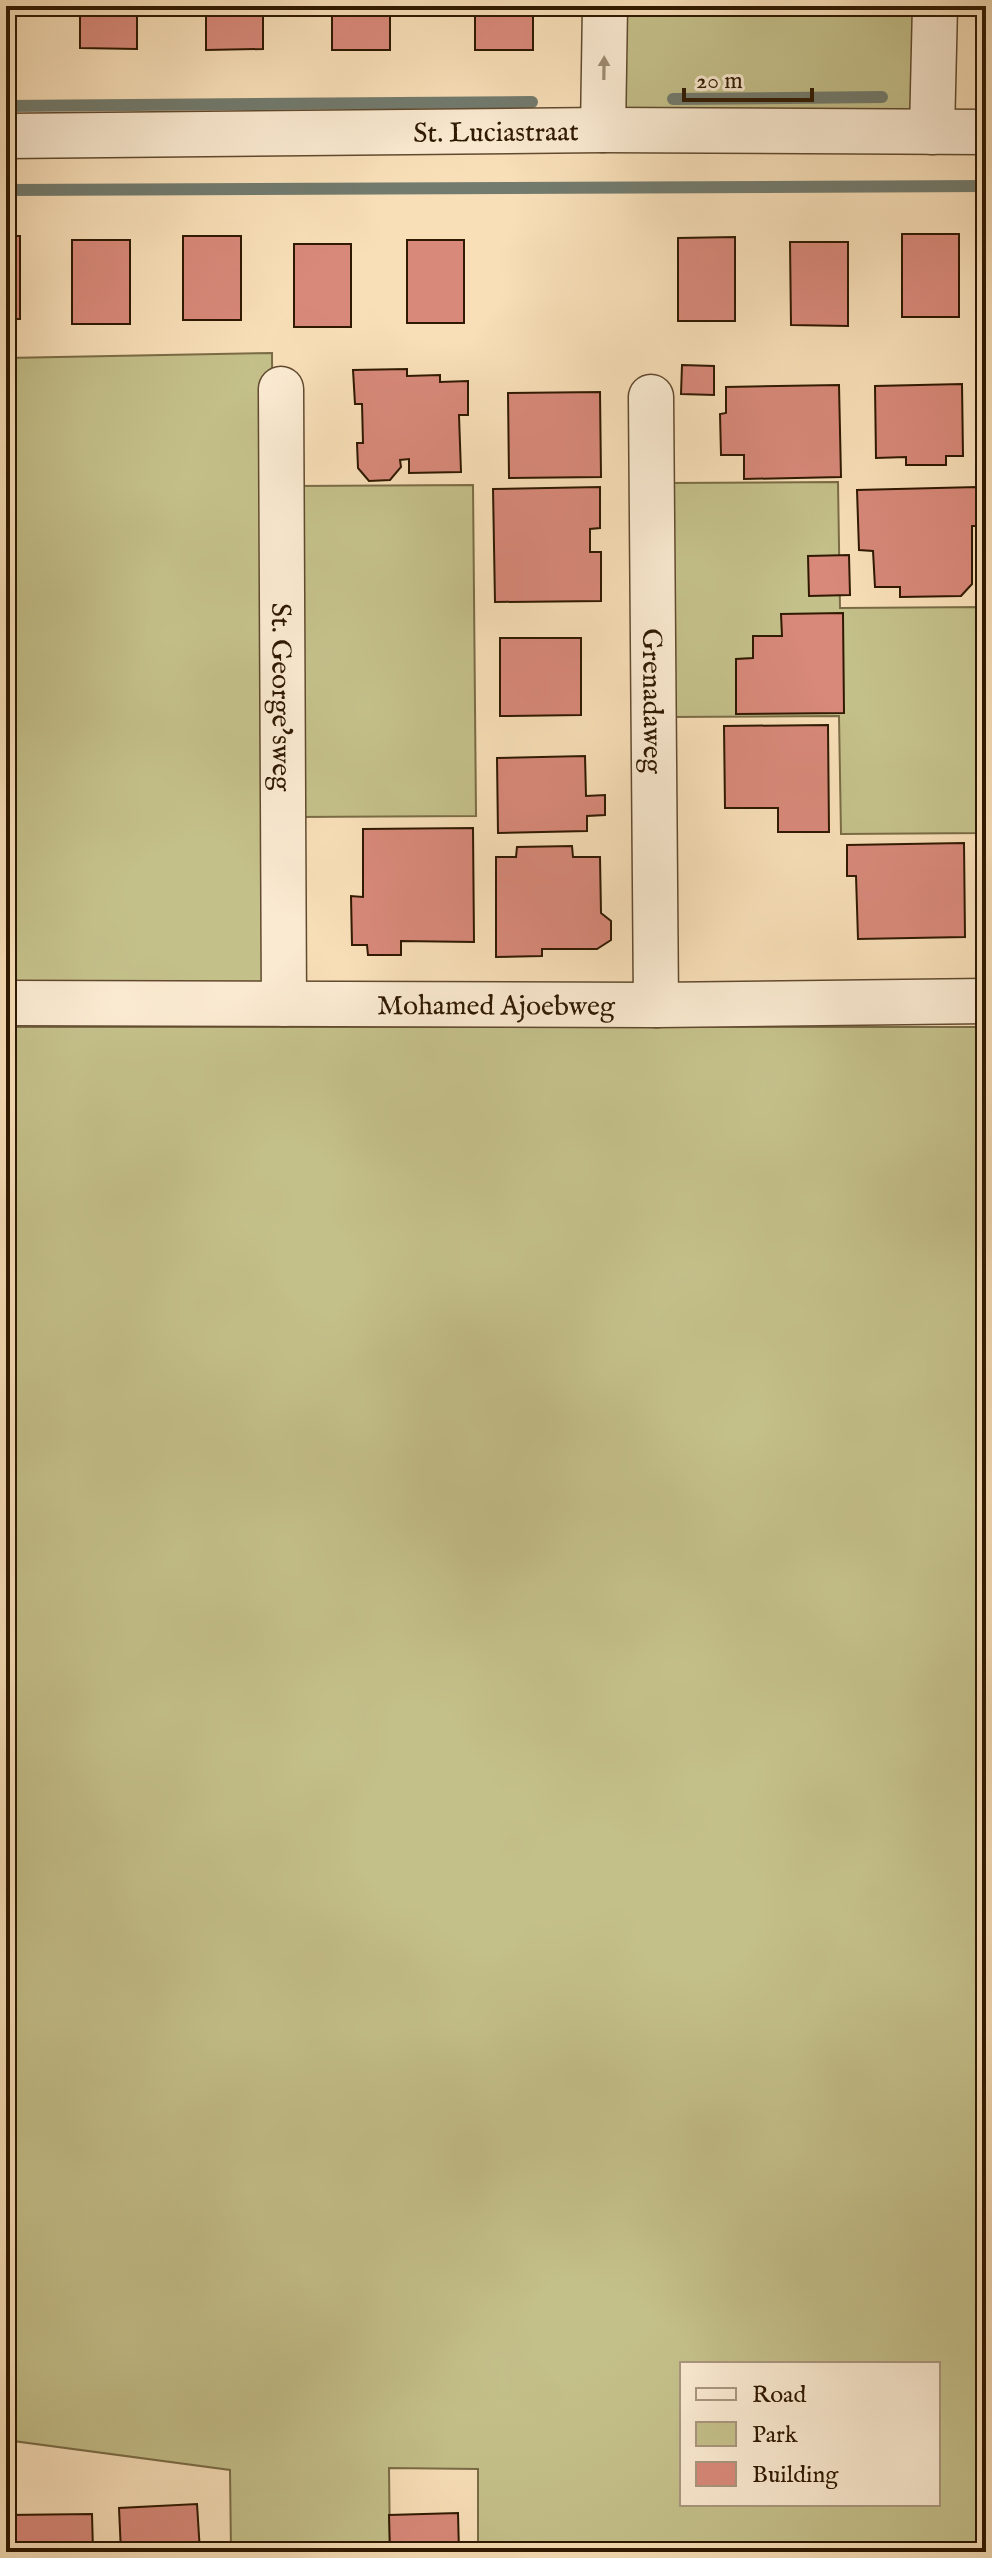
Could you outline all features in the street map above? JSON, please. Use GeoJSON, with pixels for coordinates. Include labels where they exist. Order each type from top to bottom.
{"type":"FeatureCollection","features":[{"type":"Feature","properties":{"kind":"street"},"geometry":{"type":"LineString","coordinates":[[603,130],[605,6]]}},
{"type":"Feature","properties":{"kind":"street"},"geometry":{"type":"LineString","coordinates":[[932,132],[935,6]]}},
{"type":"Feature","properties":{"kind":"street","name":"St. Luciastraat"},"geometry":{"type":"LineString","coordinates":[[6,136],[603,130],[986,132]]}},
{"type":"Feature","properties":{"kind":"street","name":"St. George'sweg"},"geometry":{"type":"LineString","coordinates":[[281,389],[284,1004]]}},
{"type":"Feature","properties":{"kind":"street","name":"Grenadaweg"},"geometry":{"type":"LineString","coordinates":[[651,397],[656,1005]]}},
{"type":"Feature","properties":{"kind":"street","name":"Mohamed Ajoebweg"},"geometry":{"type":"LineString","coordinates":[[6,1003],[656,1005],[986,1001]]}},
{"type":"Feature","properties":{"kind":"green space"},"geometry":{"type":"Polygon","coordinates":[[[616,6],[922,6],[920,123],[614,121],[616,6]]]}},
{"type":"Feature","properties":{"kind":"green space"},"geometry":{"type":"Polygon","coordinates":[[[272,353],[275,973],[262,984],[6,988],[6,358],[272,353]]]}},
{"type":"Feature","properties":{"kind":"green space"},"geometry":{"type":"Polygon","coordinates":[[[838,482],[840,608],[986,607],[986,833],[841,834],[839,716],[669,717],[667,483],[838,482]]]}},
{"type":"Feature","properties":{"kind":"green space"},"geometry":{"type":"Polygon","coordinates":[[[473,485],[476,816],[295,817],[292,486],[473,485]]]}},
{"type":"Feature","properties":{"kind":"green space"},"geometry":{"type":"Polygon","coordinates":[[[6,1027],[986,1027],[986,2552],[478,2552],[478,2469],[389,2468],[390,2552],[231,2552],[230,2470],[6,2440],[6,1027]]]}},
{"type":"Feature","properties":{"kind":"building"},"geometry":{"type":"Polygon","coordinates":[[[80,6],[137,6],[137,49],[80,48],[80,6]]]}},
{"type":"Feature","properties":{"kind":"building"},"geometry":{"type":"Polygon","coordinates":[[[206,6],[263,6],[263,49],[206,50],[206,6]]]}},
{"type":"Feature","properties":{"kind":"building"},"geometry":{"type":"Polygon","coordinates":[[[332,6],[390,6],[390,50],[332,50],[332,6]]]}},
{"type":"Feature","properties":{"kind":"building"},"geometry":{"type":"Polygon","coordinates":[[[475,6],[533,6],[533,50],[475,50],[475,6]]]}},
{"type":"Feature","properties":{"kind":"building"},"geometry":{"type":"Polygon","coordinates":[[[902,234],[959,234],[959,317],[902,317],[902,234]]]}},
{"type":"Feature","properties":{"kind":"building"},"geometry":{"type":"Polygon","coordinates":[[[6,236],[20,236],[20,319],[6,319],[6,236]]]}},
{"type":"Feature","properties":{"kind":"building"},"geometry":{"type":"Polygon","coordinates":[[[183,236],[241,236],[241,320],[183,320],[183,236]]]}},
{"type":"Feature","properties":{"kind":"building"},"geometry":{"type":"Polygon","coordinates":[[[735,237],[735,321],[678,321],[678,238],[735,237]]]}},
{"type":"Feature","properties":{"kind":"building"},"geometry":{"type":"Polygon","coordinates":[[[72,240],[130,240],[130,324],[72,324],[72,240]]]}},
{"type":"Feature","properties":{"kind":"building"},"geometry":{"type":"Polygon","coordinates":[[[407,240],[464,240],[464,323],[407,323],[407,240]]]}},
{"type":"Feature","properties":{"kind":"building"},"geometry":{"type":"Polygon","coordinates":[[[790,242],[848,242],[848,326],[791,325],[790,242]]]}},
{"type":"Feature","properties":{"kind":"building"},"geometry":{"type":"Polygon","coordinates":[[[294,244],[351,244],[351,327],[294,327],[294,244]]]}},
{"type":"Feature","properties":{"kind":"building"},"geometry":{"type":"Polygon","coordinates":[[[682,365],[714,366],[714,395],[681,394],[682,365]]]}},
{"type":"Feature","properties":{"kind":"building"},"geometry":{"type":"Polygon","coordinates":[[[407,369],[407,376],[440,375],[440,382],[468,381],[468,415],[459,415],[461,472],[409,473],[409,459],[400,460],[401,467],[390,480],[369,481],[358,468],[357,443],[363,443],[362,404],[355,404],[353,370],[407,369]]]}},
{"type":"Feature","properties":{"kind":"building"},"geometry":{"type":"Polygon","coordinates":[[[962,384],[963,456],[946,456],[946,465],[906,465],[906,457],[876,458],[875,386],[962,384]]]}},
{"type":"Feature","properties":{"kind":"building"},"geometry":{"type":"Polygon","coordinates":[[[839,385],[841,477],[744,479],[744,455],[721,455],[720,414],[726,413],[726,387],[839,385]]]}},
{"type":"Feature","properties":{"kind":"building"},"geometry":{"type":"Polygon","coordinates":[[[600,392],[601,477],[509,478],[508,393],[600,392]]]}},
{"type":"Feature","properties":{"kind":"building"},"geometry":{"type":"Polygon","coordinates":[[[600,487],[600,528],[590,529],[590,552],[601,552],[601,601],[495,602],[493,489],[600,487]]]}},
{"type":"Feature","properties":{"kind":"building"},"geometry":{"type":"Polygon","coordinates":[[[977,487],[977,526],[972,526],[972,584],[961,596],[900,597],[900,587],[875,587],[873,551],[859,550],[857,490],[977,487]]]}},
{"type":"Feature","properties":{"kind":"building"},"geometry":{"type":"Polygon","coordinates":[[[849,555],[850,595],[809,596],[808,556],[849,555]]]}},
{"type":"Feature","properties":{"kind":"building"},"geometry":{"type":"Polygon","coordinates":[[[843,613],[844,713],[736,714],[736,659],[753,658],[753,636],[782,636],[781,614],[843,613]]]}},
{"type":"Feature","properties":{"kind":"building"},"geometry":{"type":"Polygon","coordinates":[[[500,638],[581,638],[581,715],[500,716],[500,638]]]}},
{"type":"Feature","properties":{"kind":"building"},"geometry":{"type":"Polygon","coordinates":[[[828,725],[829,832],[778,832],[778,808],[725,808],[724,726],[828,725]]]}},
{"type":"Feature","properties":{"kind":"building"},"geometry":{"type":"Polygon","coordinates":[[[585,756],[586,796],[605,795],[605,815],[587,816],[587,831],[498,833],[497,758],[585,756]]]}},
{"type":"Feature","properties":{"kind":"building"},"geometry":{"type":"Polygon","coordinates":[[[473,828],[474,942],[401,941],[401,955],[368,955],[367,945],[352,945],[351,896],[363,897],[363,829],[473,828]]]}},
{"type":"Feature","properties":{"kind":"building"},"geometry":{"type":"Polygon","coordinates":[[[964,843],[965,937],[858,939],[856,876],[847,876],[847,845],[964,843]]]}},
{"type":"Feature","properties":{"kind":"building"},"geometry":{"type":"Polygon","coordinates":[[[572,846],[573,857],[600,857],[601,913],[611,921],[611,940],[597,949],[542,949],[542,956],[496,957],[496,857],[516,857],[517,847],[572,846]]]}},
{"type":"Feature","properties":{"kind":"building"},"geometry":{"type":"Polygon","coordinates":[[[197,2504],[200,2552],[121,2552],[119,2508],[197,2504]]]}},
{"type":"Feature","properties":{"kind":"building"},"geometry":{"type":"Polygon","coordinates":[[[458,2513],[459,2552],[390,2552],[389,2515],[458,2513]]]}},
{"type":"Feature","properties":{"kind":"building"},"geometry":{"type":"Polygon","coordinates":[[[92,2514],[93,2552],[6,2552],[6,2515],[92,2514]]]}},
{"type":"Feature","properties":{"kind":"waterway"},"geometry":{"type":"LineString","coordinates":[[673,99],[882,97]]}},
{"type":"Feature","properties":{"kind":"waterway"},"geometry":{"type":"LineString","coordinates":[[6,106],[532,102]]}},
{"type":"Feature","properties":{"kind":"waterway"},"geometry":{"type":"LineString","coordinates":[[6,190],[986,186]]}}]}
